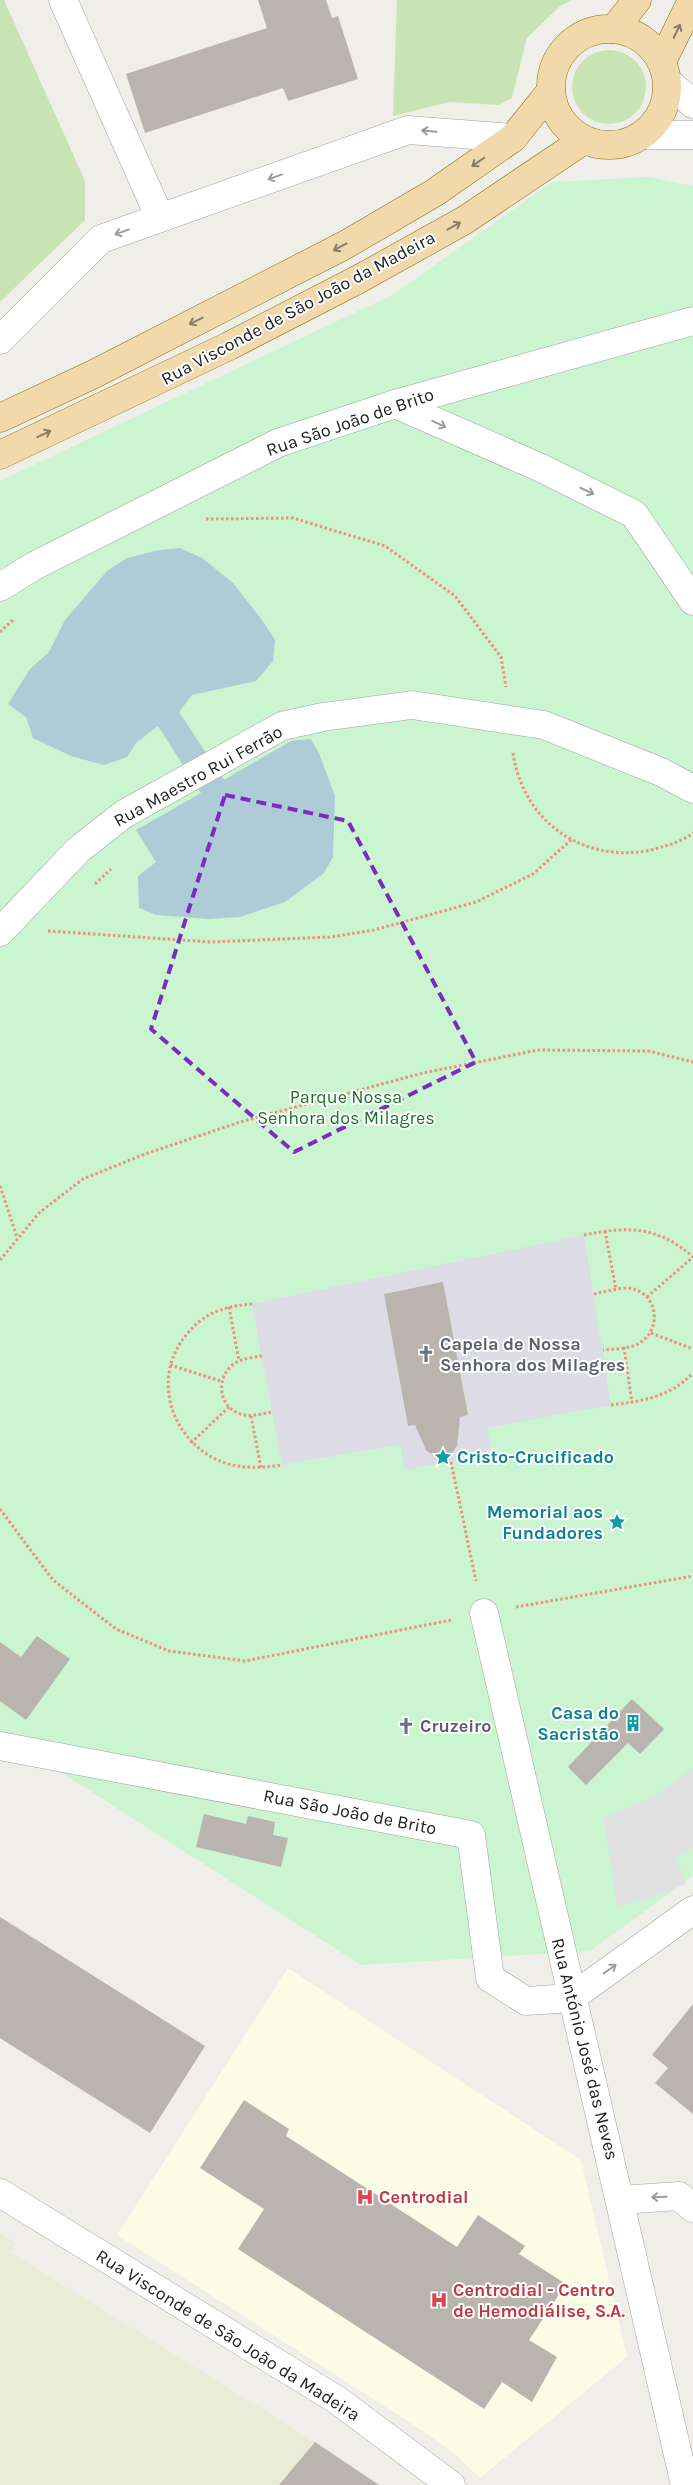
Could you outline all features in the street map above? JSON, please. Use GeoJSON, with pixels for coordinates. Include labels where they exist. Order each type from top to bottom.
{"type":"FeatureCollection","features":[{"type":"Feature","properties":{"kind":"main road"},"geometry":{"type":"LineString","coordinates":[[637,0],[614,28],[634,34],[650,46],[665,72]]}},
{"type":"Feature","properties":{"kind":"main road"},"geometry":{"type":"LineString","coordinates":[[550,92],[560,117],[568,128],[584,140],[604,145],[624,144],[643,135],[657,120],[666,102],[665,72],[692,0]]}},
{"type":"Feature","properties":{"kind":"main road","name":"Rua Visconde de São João da Madeira"},"geometry":{"type":"LineString","coordinates":[[0,418],[94,374],[345,244],[434,193],[513,138],[550,92],[552,72],[561,54],[576,39],[594,31],[614,28]]}},
{"type":"Feature","properties":{"kind":"main road","name":"Rua Visconde de São João da Madeira"},"geometry":{"type":"LineString","coordinates":[[0,455],[229,346],[359,279],[465,220],[584,140]]}},
{"type":"Feature","properties":{"kind":"street"},"geometry":{"type":"LineString","coordinates":[[63,0],[160,218]]}},
{"type":"Feature","properties":{"kind":"street"},"geometry":{"type":"LineString","coordinates":[[665,72],[693,104]]}},
{"type":"Feature","properties":{"kind":"street"},"geometry":{"type":"LineString","coordinates":[[0,340],[101,239],[408,130],[513,138]]}},
{"type":"Feature","properties":{"kind":"street"},"geometry":{"type":"LineString","coordinates":[[643,135],[693,135]]}},
{"type":"Feature","properties":{"kind":"street","name":"Rua São João de Brito"},"geometry":{"type":"LineString","coordinates":[[0,587],[34,566],[278,443],[395,404],[693,321]]}},
{"type":"Feature","properties":{"kind":"street"},"geometry":{"type":"LineString","coordinates":[[395,404],[539,467],[634,514],[693,601]]}},
{"type":"Feature","properties":{"kind":"street","name":"Rua Maestro Rui Ferrão"},"geometry":{"type":"LineString","coordinates":[[1,930],[78,850],[124,814],[282,726],[323,717],[412,705],[544,724],[661,772],[693,789]]}},
{"type":"Feature","properties":{"kind":"street","name":"Rua António José das Neves"},"geometry":{"type":"LineString","coordinates":[[481,1601],[572,1998],[621,2200],[685,2485]]}},
{"type":"Feature","properties":{"kind":"street","name":"Rua São João de Brito"},"geometry":{"type":"LineString","coordinates":[[0,1746],[471,1835],[490,1978],[526,2001],[572,1998]]}},
{"type":"Feature","properties":{"kind":"street"},"geometry":{"type":"LineString","coordinates":[[572,1998],[693,1910]]}},
{"type":"Feature","properties":{"kind":"street","name":"Rua Visconde de São João da Madeira"},"geometry":{"type":"LineString","coordinates":[[0,2193],[337,2400],[450,2485]]}},
{"type":"Feature","properties":{"kind":"street"},"geometry":{"type":"LineString","coordinates":[[621,2200],[679,2196],[693,2208]]}},
{"type":"Feature","properties":{"kind":"path"},"geometry":{"type":"LineString","coordinates":[[204,519],[293,518],[385,546],[455,596],[501,657],[512,720],[517,774],[529,799],[543,819],[571,840],[600,851],[633,853],[665,847],[693,833]]}},
{"type":"Feature","properties":{"kind":"path"},"geometry":{"type":"LineString","coordinates":[[0,632],[3,627],[18,615]]}},
{"type":"Feature","properties":{"kind":"path"},"geometry":{"type":"LineString","coordinates":[[1,930],[211,942],[331,937],[374,930],[476,902],[533,874],[571,840]]}},
{"type":"Feature","properties":{"kind":"path"},"geometry":{"type":"LineString","coordinates":[[0,1260],[40,1212],[83,1179],[145,1154],[240,1122],[423,1073],[538,1050],[648,1051],[693,1062]]}},
{"type":"Feature","properties":{"kind":"path"},"geometry":{"type":"LineString","coordinates":[[0,1186],[17,1238]]}},
{"type":"Feature","properties":{"kind":"path"},"geometry":{"type":"LineString","coordinates":[[584,1235],[605,1231],[645,1230],[679,1245],[693,1257],[647,1297]]}},
{"type":"Feature","properties":{"kind":"path"},"geometry":{"type":"LineString","coordinates":[[605,1231],[616,1290]]}},
{"type":"Feature","properties":{"kind":"path"},"geometry":{"type":"LineString","coordinates":[[594,1294],[627,1288],[638,1290],[647,1297],[654,1308],[655,1322],[651,1334],[639,1344],[603,1350]]}},
{"type":"Feature","properties":{"kind":"path"},"geometry":{"type":"LineString","coordinates":[[252,1304],[229,1307],[213,1313],[198,1322],[176,1349],[170,1365],[168,1393],[171,1407],[182,1432],[191,1443],[206,1454],[223,1462],[261,1468],[282,1465]]}},
{"type":"Feature","properties":{"kind":"path"},"geometry":{"type":"LineString","coordinates":[[229,1307],[239,1361]]}},
{"type":"Feature","properties":{"kind":"path"},"geometry":{"type":"LineString","coordinates":[[651,1334],[693,1349]]}},
{"type":"Feature","properties":{"kind":"path"},"geometry":{"type":"LineString","coordinates":[[624,1347],[632,1403]]}},
{"type":"Feature","properties":{"kind":"path"},"geometry":{"type":"LineString","coordinates":[[262,1356],[239,1361],[228,1368],[221,1381],[222,1395],[228,1407],[238,1414],[251,1416],[272,1412]]}},
{"type":"Feature","properties":{"kind":"path"},"geometry":{"type":"LineString","coordinates":[[170,1365],[221,1381]]}},
{"type":"Feature","properties":{"kind":"path"},"geometry":{"type":"LineString","coordinates":[[611,1406],[632,1403],[666,1394],[682,1384],[693,1373]]}},
{"type":"Feature","properties":{"kind":"path"},"geometry":{"type":"LineString","coordinates":[[191,1443],[228,1407]]}},
{"type":"Feature","properties":{"kind":"path"},"geometry":{"type":"LineString","coordinates":[[251,1416],[261,1468]]}},
{"type":"Feature","properties":{"kind":"path"},"geometry":{"type":"LineString","coordinates":[[451,1462],[481,1601]]}},
{"type":"Feature","properties":{"kind":"path"},"geometry":{"type":"LineString","coordinates":[[0,1509],[53,1580],[116,1628],[169,1651],[246,1661],[481,1601],[693,1576]]}},
{"type":"Feature","properties":{"kind":"highlighted area"},"geometry":{"type":"Polygon","coordinates":[[[225,795],[348,821],[476,1062],[294,1152],[151,1029],[225,795]]]}},
{"type":"Feature","properties":{"kind":"shaded area"},"geometry":{"type":"Polygon","coordinates":[[[584,1235],[611,1405],[487,1428],[492,1454],[405,1470],[400,1445],[282,1465],[252,1304],[584,1235]],[[443,1283],[384,1294],[408,1426],[422,1424],[422,1441],[426,1450],[434,1456],[452,1418],[468,1415],[443,1283]]]}},
{"type":"Feature","properties":{"kind":"shaded area"},"geometry":{"type":"Polygon","coordinates":[[[693,1768],[693,1848],[676,1859],[686,1884],[649,1899],[617,1906],[604,1818],[654,1797],[693,1768]]]}},
{"type":"Feature","properties":{"kind":"shaded area","name":"Centrodial"},"geometry":{"type":"Polygon","coordinates":[[[288,1968],[581,2160],[627,2357],[480,2478],[453,2452],[414,2425],[117,2235],[288,1968]]]}},
{"type":"Feature","properties":{"kind":"shaded area"},"geometry":{"type":"Polygon","coordinates":[[[0,2233],[17,2243],[10,2252],[315,2442],[279,2485],[0,2485],[0,2233]]]}},
{"type":"Feature","properties":{"kind":"green space"},"geometry":{"type":"Polygon","coordinates":[[[0,0],[4,0],[85,181],[85,220],[0,302],[0,0]]]}},
{"type":"Feature","properties":{"kind":"green space"},"geometry":{"type":"Polygon","coordinates":[[[397,0],[572,0],[560,6],[527,38],[512,98],[498,105],[449,102],[393,116],[397,0]]]}},
{"type":"Feature","properties":{"kind":"green space"},"geometry":{"type":"Polygon","coordinates":[[[609,50],[630,56],[640,66],[646,87],[640,108],[630,118],[609,124],[588,118],[578,108],[572,87],[578,66],[588,56],[609,50]]]}},
{"type":"Feature","properties":{"kind":"green space","name":"Parque Nossa Senhora dos Milagres"},"geometry":{"type":"Polygon","coordinates":[[[648,177],[693,186],[693,1876],[590,1951],[361,1965],[0,1733],[0,481],[394,294],[552,182],[648,177]]]}},
{"type":"Feature","properties":{"kind":"water"},"geometry":{"type":"Polygon","coordinates":[[[180,548],[202,558],[233,583],[275,640],[273,661],[256,681],[192,695],[179,712],[224,780],[291,741],[311,739],[319,753],[335,796],[333,857],[324,873],[285,902],[240,917],[208,919],[157,915],[139,908],[138,876],[156,862],[136,830],[201,793],[158,726],[137,742],[127,757],[104,765],[71,756],[33,738],[26,717],[8,704],[30,669],[49,652],[65,620],[107,571],[127,558],[159,550],[180,548]]]}},
{"type":"Feature","properties":{"kind":"building"},"geometry":{"type":"Polygon","coordinates":[[[258,0],[326,0],[332,18],[338,16],[358,79],[288,101],[283,88],[145,133],[126,74],[267,28],[258,0]]]}},
{"type":"Feature","properties":{"kind":"building","name":"Capela de Nossa Senhora dos Milagres"},"geometry":{"type":"Polygon","coordinates":[[[443,1282],[468,1415],[460,1417],[457,1446],[452,1453],[443,1457],[434,1456],[426,1450],[415,1425],[408,1426],[384,1294],[443,1282]]]}},
{"type":"Feature","properties":{"kind":"building"},"geometry":{"type":"Polygon","coordinates":[[[37,1636],[70,1659],[26,1720],[0,1701],[0,1642],[21,1657],[37,1636]]]}},
{"type":"Feature","properties":{"kind":"building"},"geometry":{"type":"Polygon","coordinates":[[[632,1699],[664,1729],[640,1754],[628,1743],[586,1785],[568,1767],[632,1699]]]}},
{"type":"Feature","properties":{"kind":"building"},"geometry":{"type":"Polygon","coordinates":[[[204,1814],[246,1824],[248,1816],[275,1822],[273,1835],[288,1838],[281,1867],[196,1847],[204,1814]]]}},
{"type":"Feature","properties":{"kind":"building"},"geometry":{"type":"Polygon","coordinates":[[[0,1917],[205,2046],[150,2133],[0,2038],[0,1917]]]}},
{"type":"Feature","properties":{"kind":"building"},"geometry":{"type":"Polygon","coordinates":[[[693,2004],[693,2114],[655,2083],[668,2068],[652,2055],[693,2004]]]}},
{"type":"Feature","properties":{"kind":"building"},"geometry":{"type":"Polygon","coordinates":[[[244,2100],[289,2129],[286,2136],[457,2247],[478,2215],[525,2246],[519,2254],[566,2284],[529,2340],[557,2357],[532,2402],[502,2382],[484,2409],[238,2249],[264,2209],[200,2168],[244,2100]]]}},
{"type":"Feature","properties":{"kind":"building"},"geometry":{"type":"Polygon","coordinates":[[[315,2442],[379,2485],[279,2485],[315,2442]]]}},
{"type":"Feature","properties":{"kind":"place","name":"Capela de Nossa Senhora dos Milagres"},"geometry":{"type":"Point","coordinates":[426,1354]}},
{"type":"Feature","properties":{"kind":"place","name":"Cristo-Crucificado"},"geometry":{"type":"Point","coordinates":[443,1457]}},
{"type":"Feature","properties":{"kind":"place","name":"Memorial aos Fundadores"},"geometry":{"type":"Point","coordinates":[617,1522]}},
{"type":"Feature","properties":{"kind":"place","name":"Casa do Sacristão"},"geometry":{"type":"Point","coordinates":[633,1723]}},
{"type":"Feature","properties":{"kind":"place","name":"Cruzeiro"},"geometry":{"type":"Point","coordinates":[406,1726]}},
{"type":"Feature","properties":{"kind":"place","name":"Centrodial"},"geometry":{"type":"Point","coordinates":[365,2197]}},
{"type":"Feature","properties":{"kind":"place","name":"Centrodial - Centro de Hemodiálise, S.A."},"geometry":{"type":"Point","coordinates":[439,2300]}}]}
